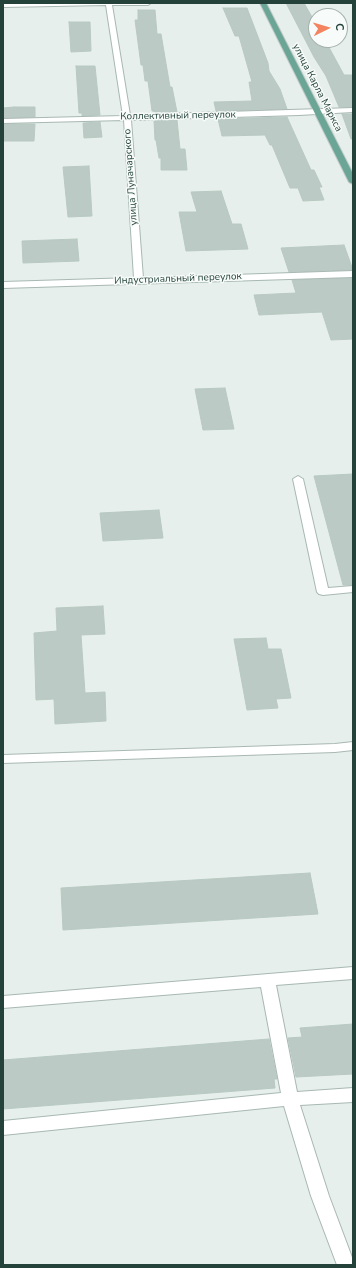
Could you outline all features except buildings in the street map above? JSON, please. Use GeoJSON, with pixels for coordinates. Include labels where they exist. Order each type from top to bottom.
{"type":"FeatureCollection","features":[{"type":"Feature","properties":{"kind":"main road","name":"улица Карла Маркса"},"geometry":{"type":"LineString","coordinates":[[264,3],[353,182]]}},
{"type":"Feature","properties":{"kind":"street","name":"улица Луначарского"},"geometry":{"type":"LineString","coordinates":[[109,3],[127,117],[139,281]]}},
{"type":"Feature","properties":{"kind":"street"},"geometry":{"type":"LineString","coordinates":[[3,5],[148,3]]}},
{"type":"Feature","properties":{"kind":"street","name":"Коллективный переулок"},"geometry":{"type":"LineString","coordinates":[[3,121],[353,110]]}},
{"type":"Feature","properties":{"kind":"street","name":"Индустриальный переулок"},"geometry":{"type":"LineString","coordinates":[[3,285],[353,274]]}},
{"type":"Feature","properties":{"kind":"street"},"geometry":{"type":"LineString","coordinates":[[298,479],[323,592],[353,589]]}},
{"type":"Feature","properties":{"kind":"street"},"geometry":{"type":"LineString","coordinates":[[3,760],[335,748],[353,746]]}},
{"type":"Feature","properties":{"kind":"street"},"geometry":{"type":"LineString","coordinates":[[3,1002],[353,972]]}},
{"type":"Feature","properties":{"kind":"street"},"geometry":{"type":"LineString","coordinates":[[268,980],[290,1099],[320,1196],[346,1265]]}},
{"type":"Feature","properties":{"kind":"street"},"geometry":{"type":"LineString","coordinates":[[3,1128],[290,1099],[353,1095]]}}]}
